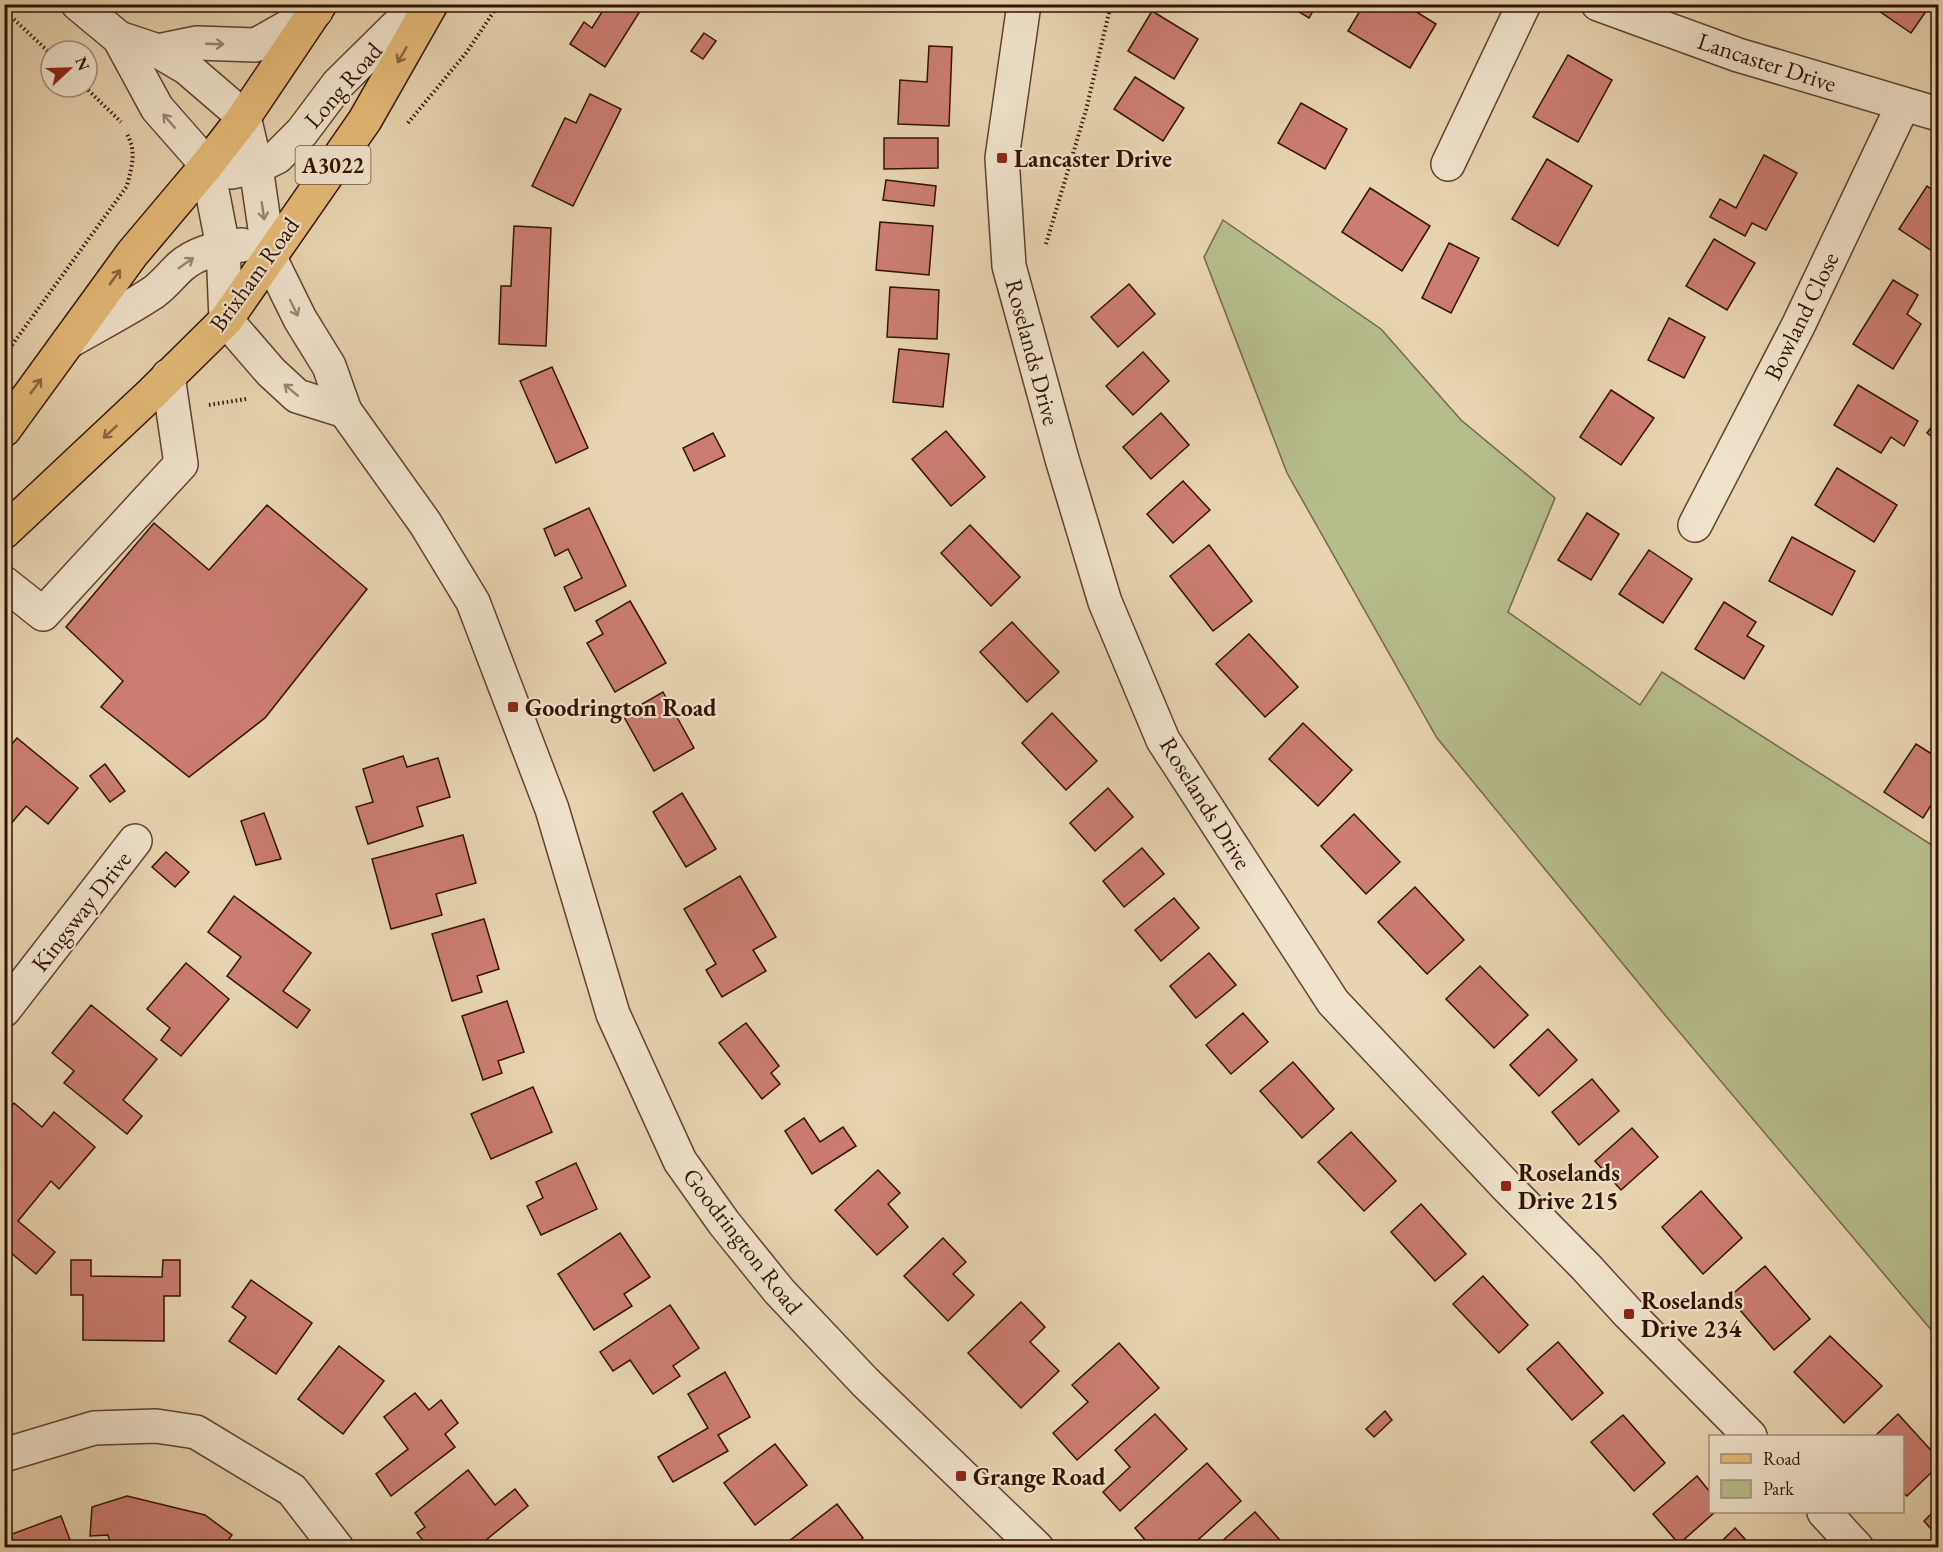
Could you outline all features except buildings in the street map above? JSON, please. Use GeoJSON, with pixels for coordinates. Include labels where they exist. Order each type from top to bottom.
{"type":"FeatureCollection","features":[{"type":"Feature","properties":{"kind":"main road","name":"Brixham Road"},"geometry":{"type":"LineString","coordinates":[[4,532],[226,320],[268,256],[365,120],[431,4]]}},
{"type":"Feature","properties":{"kind":"main road"},"geometry":{"type":"LineString","coordinates":[[4,430],[132,254],[244,117],[318,8]]}},
{"type":"Feature","properties":{"kind":"street"},"geometry":{"type":"LineString","coordinates":[[78,4],[119,38],[158,51],[187,68],[244,117]]}},
{"type":"Feature","properties":{"kind":"street","name":"Long Road"},"geometry":{"type":"LineString","coordinates":[[207,165],[231,172],[256,167],[277,157],[302,132],[338,84],[419,4]]}},
{"type":"Feature","properties":{"kind":"street","name":"Roselands Drive"},"geometry":{"type":"LineString","coordinates":[[1024,4],[1002,158],[1009,266],[1062,459],[1105,602],[1163,740],[1333,1002],[1629,1314],[1748,1435]]}},
{"type":"Feature","properties":{"kind":"street"},"geometry":{"type":"LineString","coordinates":[[1448,164],[1524,4]]}},
{"type":"Feature","properties":{"kind":"street","name":"Lancaster Drive"},"geometry":{"type":"LineString","coordinates":[[1598,4],[1738,54],[1938,114]]}},
{"type":"Feature","properties":{"kind":"street"},"geometry":{"type":"LineString","coordinates":[[158,51],[197,43],[256,45],[318,8]]}},
{"type":"Feature","properties":{"kind":"street"},"geometry":{"type":"LineString","coordinates":[[119,38],[157,108],[207,165],[223,246],[226,320],[271,372],[297,396],[345,411]]}},
{"type":"Feature","properties":{"kind":"street","name":"Bowland Close"},"geometry":{"type":"LineString","coordinates":[[1695,525],[1798,326],[1903,105]]}},
{"type":"Feature","properties":{"kind":"street","name":"Goodrington Road"},"geometry":{"type":"LineString","coordinates":[[244,117],[256,167],[268,256],[300,319],[329,366],[345,411],[425,523],[473,602],[552,809],[613,1014],[680,1161],[724,1223],[779,1291],[865,1382],[1037,1548]]}},
{"type":"Feature","properties":{"kind":"street"},"geometry":{"type":"LineString","coordinates":[[69,342],[168,282],[181,266],[199,255],[223,246],[242,245],[268,256]]}},
{"type":"Feature","properties":{"kind":"street"},"geometry":{"type":"LineString","coordinates":[[4,582],[43,614],[181,464],[168,376]]}},
{"type":"Feature","properties":{"kind":"street","name":"Kingsway Drive"},"geometry":{"type":"LineString","coordinates":[[4,1010],[135,841]]}},
{"type":"Feature","properties":{"kind":"street"},"geometry":{"type":"LineString","coordinates":[[4,1455],[94,1428],[156,1426],[196,1432],[292,1490],[337,1548]]}},
{"type":"Feature","properties":{"kind":"street"},"geometry":{"type":"LineString","coordinates":[[1825,1513],[1857,1548]]}},
{"type":"Feature","properties":{"kind":"path"},"geometry":{"type":"LineString","coordinates":[[407,125],[466,53],[499,4]]}},
{"type":"Feature","properties":{"kind":"path"},"geometry":{"type":"LineString","coordinates":[[1044,251],[1086,110],[1111,4]]}},
{"type":"Feature","properties":{"kind":"path"},"geometry":{"type":"LineString","coordinates":[[4,10],[39,43]]}},
{"type":"Feature","properties":{"kind":"path"},"geometry":{"type":"LineString","coordinates":[[4,356],[127,186],[133,161],[131,142],[122,123]]}},
{"type":"Feature","properties":{"kind":"path"},"geometry":{"type":"LineString","coordinates":[[176,423],[198,407],[246,399],[271,372]]}},
{"type":"Feature","properties":{"kind":"green space"},"geometry":{"type":"Polygon","coordinates":[[[1223,220],[1381,329],[1461,420],[1555,498],[1508,612],[1640,705],[1662,672],[1938,849],[1938,1338],[1665,1015],[1437,738],[1287,473],[1204,257],[1223,220]]]}},
{"type":"Feature","properties":{"kind":"place","name":"Lancaster Drive"},"geometry":{"type":"Point","coordinates":[1002,158]}},
{"type":"Feature","properties":{"kind":"place","name":"Goodrington Road"},"geometry":{"type":"Point","coordinates":[513,707]}},
{"type":"Feature","properties":{"kind":"place","name":"Roselands Drive 215"},"geometry":{"type":"Point","coordinates":[1506,1186]}},
{"type":"Feature","properties":{"kind":"place","name":"Roselands Drive 234"},"geometry":{"type":"Point","coordinates":[1629,1314]}},
{"type":"Feature","properties":{"kind":"place","name":"Grange Road"},"geometry":{"type":"Point","coordinates":[961,1476]}}]}
